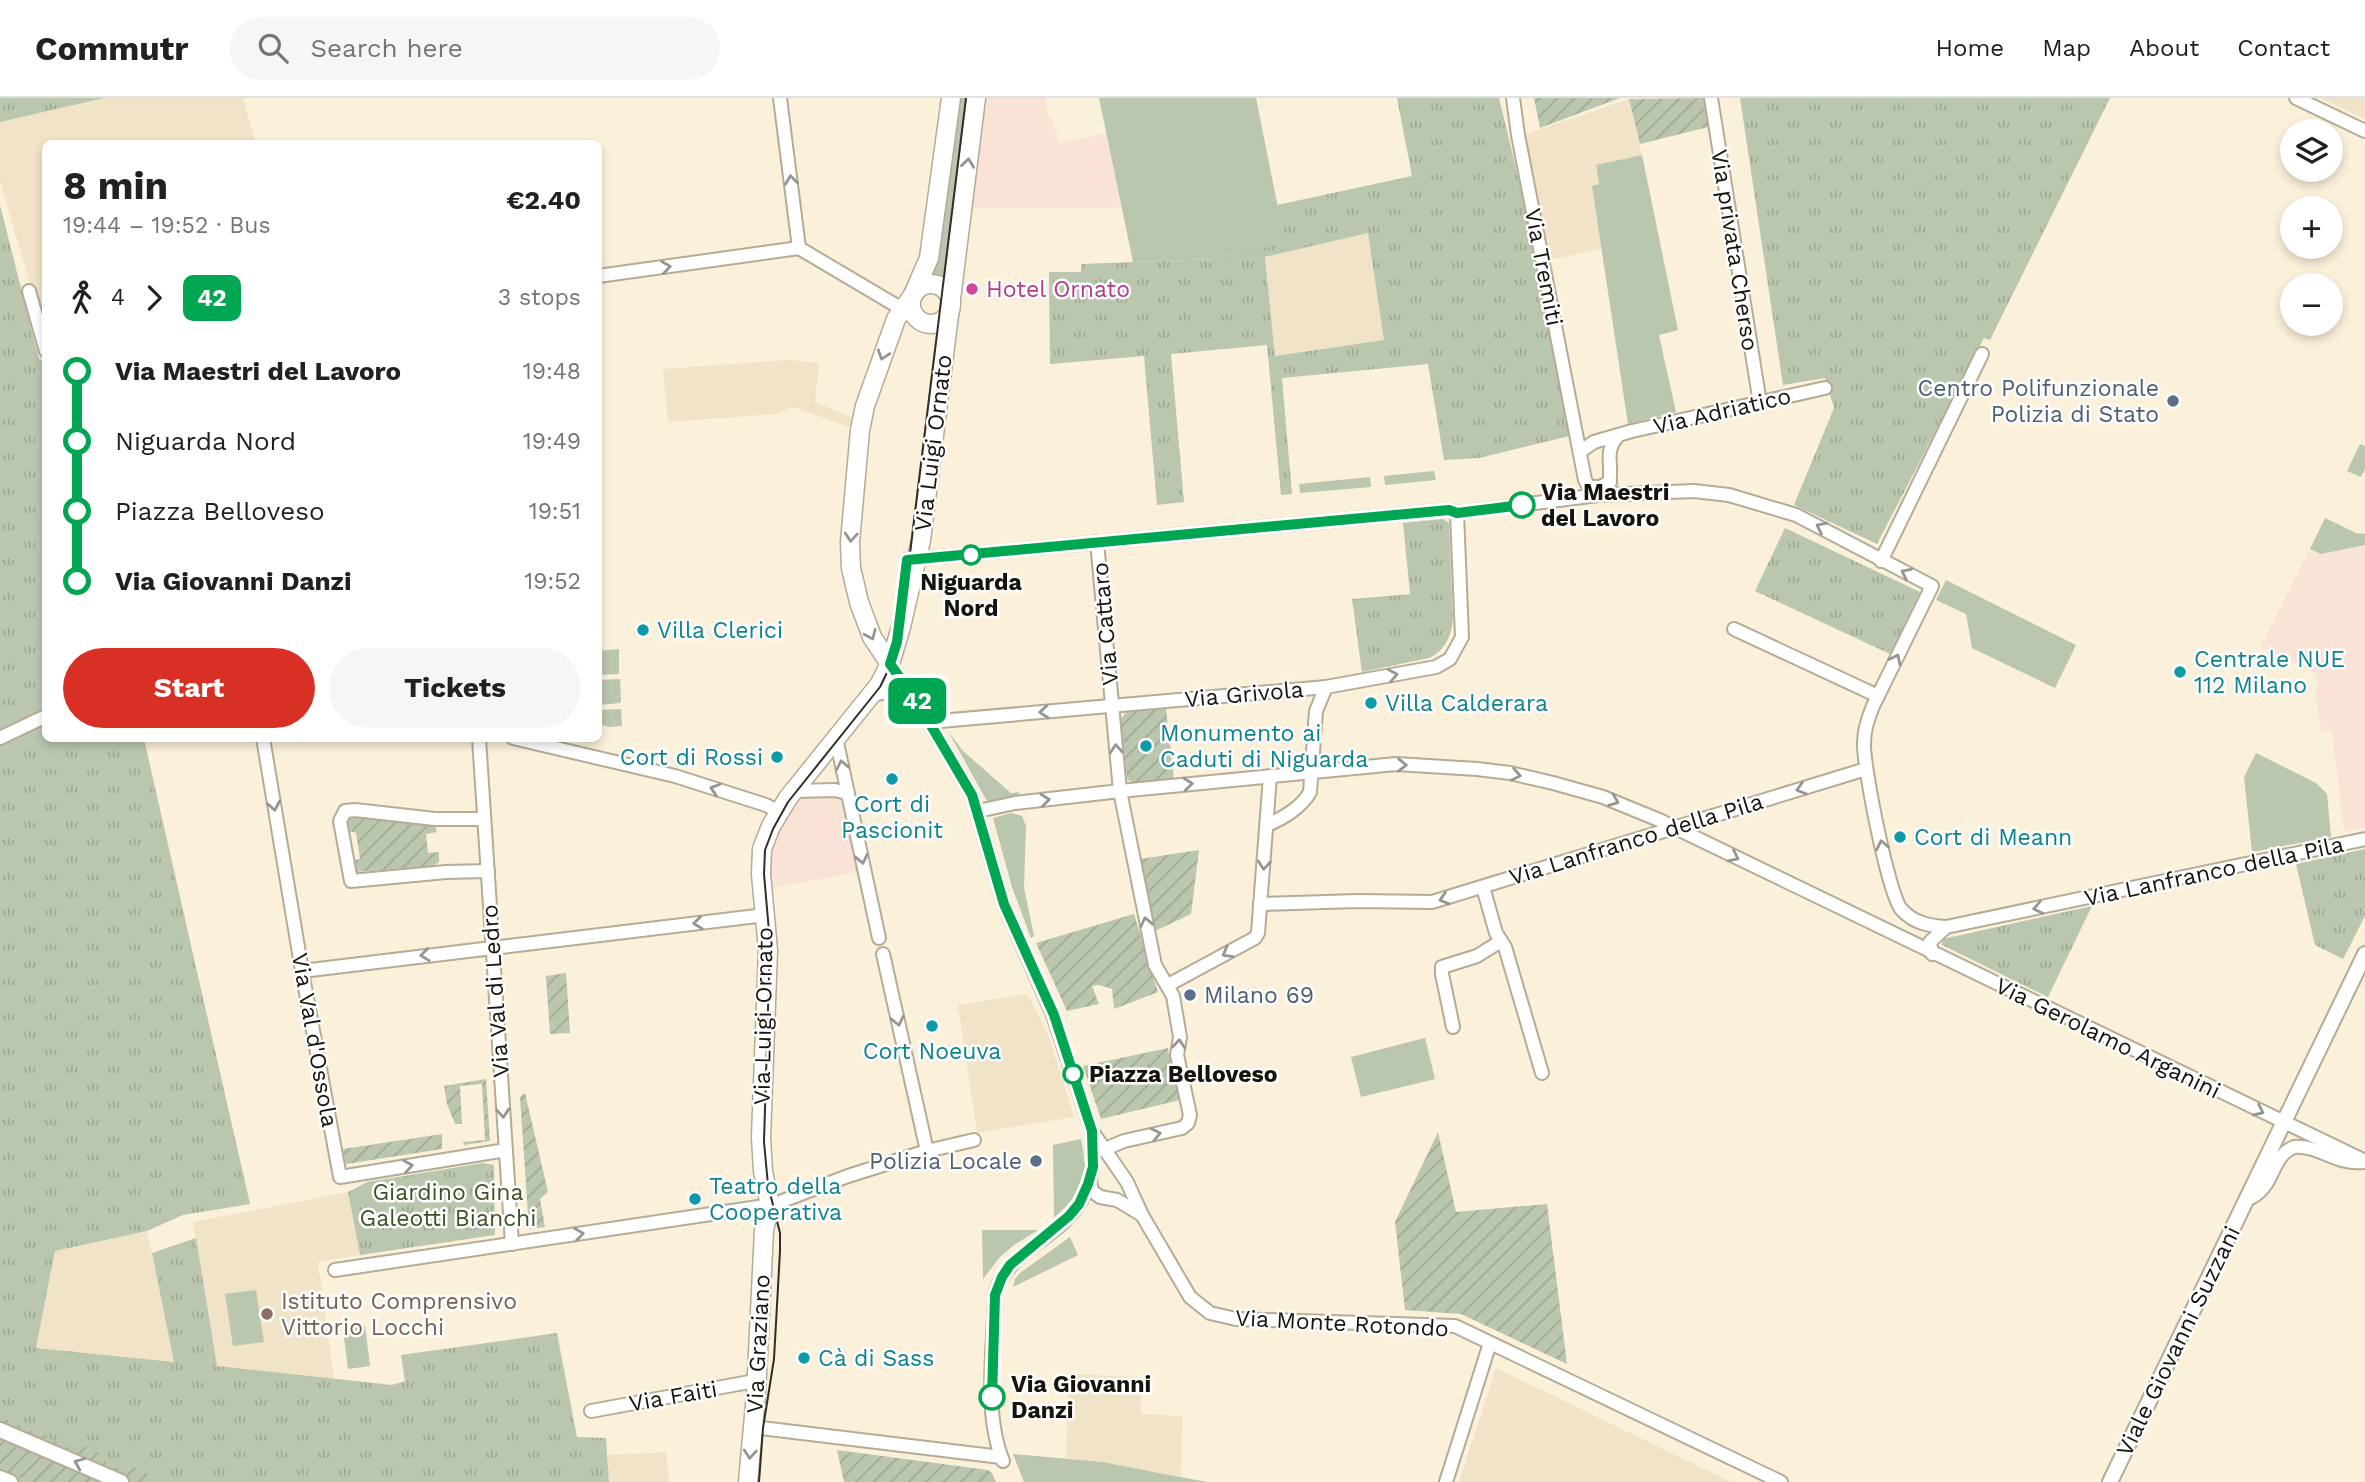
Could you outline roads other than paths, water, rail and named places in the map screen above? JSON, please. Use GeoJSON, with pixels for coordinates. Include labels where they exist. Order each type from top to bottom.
{"type":"FeatureCollection","features":[{"type":"Feature","properties":{"kind":"main road"},"geometry":{"type":"LineString","coordinates":[[890,664],[877,647],[862,613],[852,576],[850,542],[863,413],[893,327],[911,315],[913,295],[924,274],[932,244],[951,98]]}},
{"type":"Feature","properties":{"kind":"main road","name":"Via Luigi Ornato"},"geometry":{"type":"LineString","coordinates":[[770,1206],[761,1137],[768,950],[761,857],[765,840],[779,812],[870,697],[890,664],[897,642],[950,306],[976,98]]}},
{"type":"Feature","properties":{"kind":"main road"},"geometry":{"type":"LineString","coordinates":[[913,295],[924,285],[937,285],[948,294],[950,306]]}},
{"type":"Feature","properties":{"kind":"main road","name":"Via Luigi Ornato"},"geometry":{"type":"LineString","coordinates":[[911,315],[927,323],[938,322],[947,315],[950,306]]}},
{"type":"Feature","properties":{"kind":"main road","name":"Via Graziano"},"geometry":{"type":"LineString","coordinates":[[748,1482],[764,1230],[770,1206]]}},
{"type":"Feature","properties":{"kind":"street"},"geometry":{"type":"LineString","coordinates":[[780,98],[799,248]]}},
{"type":"Feature","properties":{"kind":"street","name":"Via Tremiti"},"geometry":{"type":"LineString","coordinates":[[1513,98],[1581,451]]}},
{"type":"Feature","properties":{"kind":"street","name":"Via privata Cherso"},"geometry":{"type":"LineString","coordinates":[[1711,98],[1760,402]]}},
{"type":"Feature","properties":{"kind":"street"},"geometry":{"type":"LineString","coordinates":[[2296,98],[2365,131]]}},
{"type":"Feature","properties":{"kind":"street"},"geometry":{"type":"LineString","coordinates":[[602,275],[799,248],[911,315]]}},
{"type":"Feature","properties":{"kind":"street"},"geometry":{"type":"LineString","coordinates":[[29,291],[42,337]]}},
{"type":"Feature","properties":{"kind":"street"},"geometry":{"type":"LineString","coordinates":[[1881,561],[1982,354]]}},
{"type":"Feature","properties":{"kind":"street","name":"Via Adriatico"},"geometry":{"type":"LineString","coordinates":[[1581,451],[1594,442],[1618,435],[1825,388]]}},
{"type":"Feature","properties":{"kind":"street"},"geometry":{"type":"LineString","coordinates":[[1578,435],[1606,444],[1609,450]]}},
{"type":"Feature","properties":{"kind":"street"},"geometry":{"type":"LineString","coordinates":[[1598,495],[1607,489],[1610,482],[1609,450],[1618,435]]}},
{"type":"Feature","properties":{"kind":"street"},"geometry":{"type":"LineString","coordinates":[[1575,498],[1582,490],[1585,480],[1581,451]]}},
{"type":"Feature","properties":{"kind":"street"},"geometry":{"type":"LineString","coordinates":[[1585,480],[1590,487],[1600,487],[1610,482]]}},
{"type":"Feature","properties":{"kind":"street"},"geometry":{"type":"LineString","coordinates":[[1610,482],[1614,489],[1622,494]]}},
{"type":"Feature","properties":{"kind":"street"},"geometry":{"type":"LineString","coordinates":[[912,559],[1449,510],[1457,513],[1598,495],[1694,491],[1729,495],[1796,515],[1932,586],[1866,724],[1866,769],[1889,875],[1901,910],[1887,931]]}},
{"type":"Feature","properties":{"kind":"street"},"geometry":{"type":"LineString","coordinates":[[1267,825],[1307,799],[1310,792],[1315,711],[1326,687],[1436,667],[1450,659],[1462,637],[1457,513]]}},
{"type":"Feature","properties":{"kind":"street","name":"Via Cattaro"},"geometry":{"type":"LineString","coordinates":[[1097,542],[1120,791],[1154,965],[1173,996],[1180,1034],[1177,1055],[1189,1119],[1182,1128],[1124,1141],[1105,1149]]}},
{"type":"Feature","properties":{"kind":"street"},"geometry":{"type":"LineString","coordinates":[[1734,629],[1878,696]]}},
{"type":"Feature","properties":{"kind":"street"},"geometry":{"type":"LineString","coordinates":[[890,664],[916,700],[972,795],[1004,904],[1054,1015],[1092,1131],[1091,1189],[1095,1195],[1117,1200],[1142,1215]]}},
{"type":"Feature","properties":{"kind":"street","name":"Via Grivola"},"geometry":{"type":"LineString","coordinates":[[1112,706],[1326,687]]}},
{"type":"Feature","properties":{"kind":"street"},"geometry":{"type":"LineString","coordinates":[[870,697],[886,692],[916,700]]}},
{"type":"Feature","properties":{"kind":"street"},"geometry":{"type":"LineString","coordinates":[[929,722],[1112,706]]}},
{"type":"Feature","properties":{"kind":"street"},"geometry":{"type":"LineString","coordinates":[[0,738],[42,718]]}},
{"type":"Feature","properties":{"kind":"street"},"geometry":{"type":"LineString","coordinates":[[836,738],[879,938]]}},
{"type":"Feature","properties":{"kind":"street","name":"Via Val d'Ossola"},"geometry":{"type":"LineString","coordinates":[[264,742],[340,1177],[506,1150]]}},
{"type":"Feature","properties":{"kind":"street","name":"Via Val di Ledro"},"geometry":{"type":"LineString","coordinates":[[479,742],[512,1244]]}},
{"type":"Feature","properties":{"kind":"street"},"geometry":{"type":"LineString","coordinates":[[530,742],[675,776],[766,805],[779,812]]}},
{"type":"Feature","properties":{"kind":"street","name":"Via Gerolamo Arganini"},"geometry":{"type":"LineString","coordinates":[[978,811],[1015,803],[1120,791],[1396,764],[1510,773],[1603,797],[1659,820],[2365,1162]]}},
{"type":"Feature","properties":{"kind":"street","name":"Via Lanfranco della Pila"},"geometry":{"type":"LineString","coordinates":[[1260,904],[1432,902],[1866,769]]}},
{"type":"Feature","properties":{"kind":"street"},"geometry":{"type":"LineString","coordinates":[[1168,985],[1255,938],[1258,933],[1270,776]]}},
{"type":"Feature","properties":{"kind":"street"},"geometry":{"type":"LineString","coordinates":[[793,791],[835,790],[847,793]]}},
{"type":"Feature","properties":{"kind":"street"},"geometry":{"type":"LineString","coordinates":[[484,819],[435,818],[355,810],[345,811],[340,821],[351,881],[488,871]]}},
{"type":"Feature","properties":{"kind":"street","name":"Via Lanfranco della Pila"},"geometry":{"type":"LineString","coordinates":[[1901,910],[1923,925],[1946,927],[2365,839]]}},
{"type":"Feature","properties":{"kind":"street"},"geometry":{"type":"LineString","coordinates":[[1483,887],[1496,933],[1505,947],[1542,1073]]}},
{"type":"Feature","properties":{"kind":"street"},"geometry":{"type":"LineString","coordinates":[[302,971],[765,915]]}},
{"type":"Feature","properties":{"kind":"street"},"geometry":{"type":"LineString","coordinates":[[1932,954],[1930,942],[1946,927]]}},
{"type":"Feature","properties":{"kind":"street"},"geometry":{"type":"LineString","coordinates":[[1453,1027],[1442,974],[1443,967],[1477,956],[1501,941]]}},
{"type":"Feature","properties":{"kind":"street"},"geometry":{"type":"LineString","coordinates":[[883,954],[928,1151]]}},
{"type":"Feature","properties":{"kind":"street","name":"Viale Giovanni Suzzani"},"geometry":{"type":"LineString","coordinates":[[2110,1482],[2365,954]]}},
{"type":"Feature","properties":{"kind":"street","name":"Via Monte Rotondo"},"geometry":{"type":"LineString","coordinates":[[1092,1131],[1120,1172],[1190,1297],[1213,1315],[1245,1319],[1448,1324],[1781,1482]]}},
{"type":"Feature","properties":{"kind":"street"},"geometry":{"type":"LineString","coordinates":[[335,1270],[770,1206],[848,1176],[974,1140]]}},
{"type":"Feature","properties":{"kind":"street","name":"Viale Giovanni Suzzani"},"geometry":{"type":"LineString","coordinates":[[2246,1200],[2261,1193],[2281,1156],[2294,1147],[2311,1149],[2346,1163],[2365,1162]]}},
{"type":"Feature","properties":{"kind":"street"},"geometry":{"type":"LineString","coordinates":[[753,1427],[1002,1459],[996,1443],[992,1406],[995,1295],[998,1286],[1010,1265],[1069,1216],[1079,1204],[1096,1169],[1111,1166],[1120,1172],[1123,1181],[1116,1196],[1069,1216]]}},
{"type":"Feature","properties":{"kind":"street"},"geometry":{"type":"LineString","coordinates":[[1446,1482],[1490,1343]]}},
{"type":"Feature","properties":{"kind":"street","name":"Via Faiti"},"geometry":{"type":"LineString","coordinates":[[591,1411],[755,1381]]}},
{"type":"Feature","properties":{"kind":"street"},"geometry":{"type":"LineString","coordinates":[[0,1430],[121,1482]]}},
{"type":"Feature","properties":{"kind":"street"},"geometry":{"type":"LineString","coordinates":[[0,1478],[10,1482]]}},
{"type":"Feature","properties":{"kind":"tram line"},"geometry":{"type":"LineString","coordinates":[[759,1482],[763,1428],[774,1359],[780,1251],[780,1233],[768,1185],[764,1142],[770,943],[764,874],[765,850],[788,802],[880,687],[896,654],[966,98]]}},
{"type":"Feature","properties":{"kind":"place","name":"Hotel Ornato"},"geometry":{"type":"Point","coordinates":[972,289]}},
{"type":"Feature","properties":{"kind":"place","name":"Centro Polifunzionale Polizia di Stato"},"geometry":{"type":"Point","coordinates":[2173,401]}},
{"type":"Feature","properties":{"kind":"place","name":"Via Maestri del Lavoro"},"geometry":{"type":"Point","coordinates":[1522,505]}},
{"type":"Feature","properties":{"kind":"place","name":"Niguarda Nord"},"geometry":{"type":"Point","coordinates":[971,555]}},
{"type":"Feature","properties":{"kind":"place","name":"Villa Clerici"},"geometry":{"type":"Point","coordinates":[643,630]}},
{"type":"Feature","properties":{"kind":"place","name":"Centrale NUE 112 Milano"},"geometry":{"type":"Point","coordinates":[2180,672]}},
{"type":"Feature","properties":{"kind":"place","name":"Villa Calderara"},"geometry":{"type":"Point","coordinates":[1371,703]}},
{"type":"Feature","properties":{"kind":"place","name":"Monumento ai Caduti di Niguarda"},"geometry":{"type":"Point","coordinates":[1146,746]}},
{"type":"Feature","properties":{"kind":"place","name":"Cort di Rossi"},"geometry":{"type":"Point","coordinates":[777,757]}},
{"type":"Feature","properties":{"kind":"place","name":"Cort di Pascionit"},"geometry":{"type":"Point","coordinates":[892,779]}},
{"type":"Feature","properties":{"kind":"place","name":"Cort di Meann"},"geometry":{"type":"Point","coordinates":[1900,837]}},
{"type":"Feature","properties":{"kind":"place","name":"Milano 69"},"geometry":{"type":"Point","coordinates":[1190,995]}},
{"type":"Feature","properties":{"kind":"place","name":"Cort Noeuva"},"geometry":{"type":"Point","coordinates":[932,1026]}},
{"type":"Feature","properties":{"kind":"place","name":"Piazza Belloveso"},"geometry":{"type":"Point","coordinates":[1073,1074]}},
{"type":"Feature","properties":{"kind":"place","name":"Polizia Locale"},"geometry":{"type":"Point","coordinates":[1036,1161]}},
{"type":"Feature","properties":{"kind":"place","name":"Teatro della Cooperativa"},"geometry":{"type":"Point","coordinates":[695,1199]}},
{"type":"Feature","properties":{"kind":"place","name":"Istituto Comprensivo Vittorio Locchi"},"geometry":{"type":"Point","coordinates":[267,1314]}},
{"type":"Feature","properties":{"kind":"place","name":"Cà di Sass"},"geometry":{"type":"Point","coordinates":[804,1358]}},
{"type":"Feature","properties":{"kind":"place","name":"Via Giovanni Danzi"},"geometry":{"type":"Point","coordinates":[992,1397]}},
{"type":"Feature","properties":{"kind":"park label","name":"Giardino Gina Galeotti Bianchi"},"geometry":{"type":"Point","coordinates":[448,1205]}}]}
